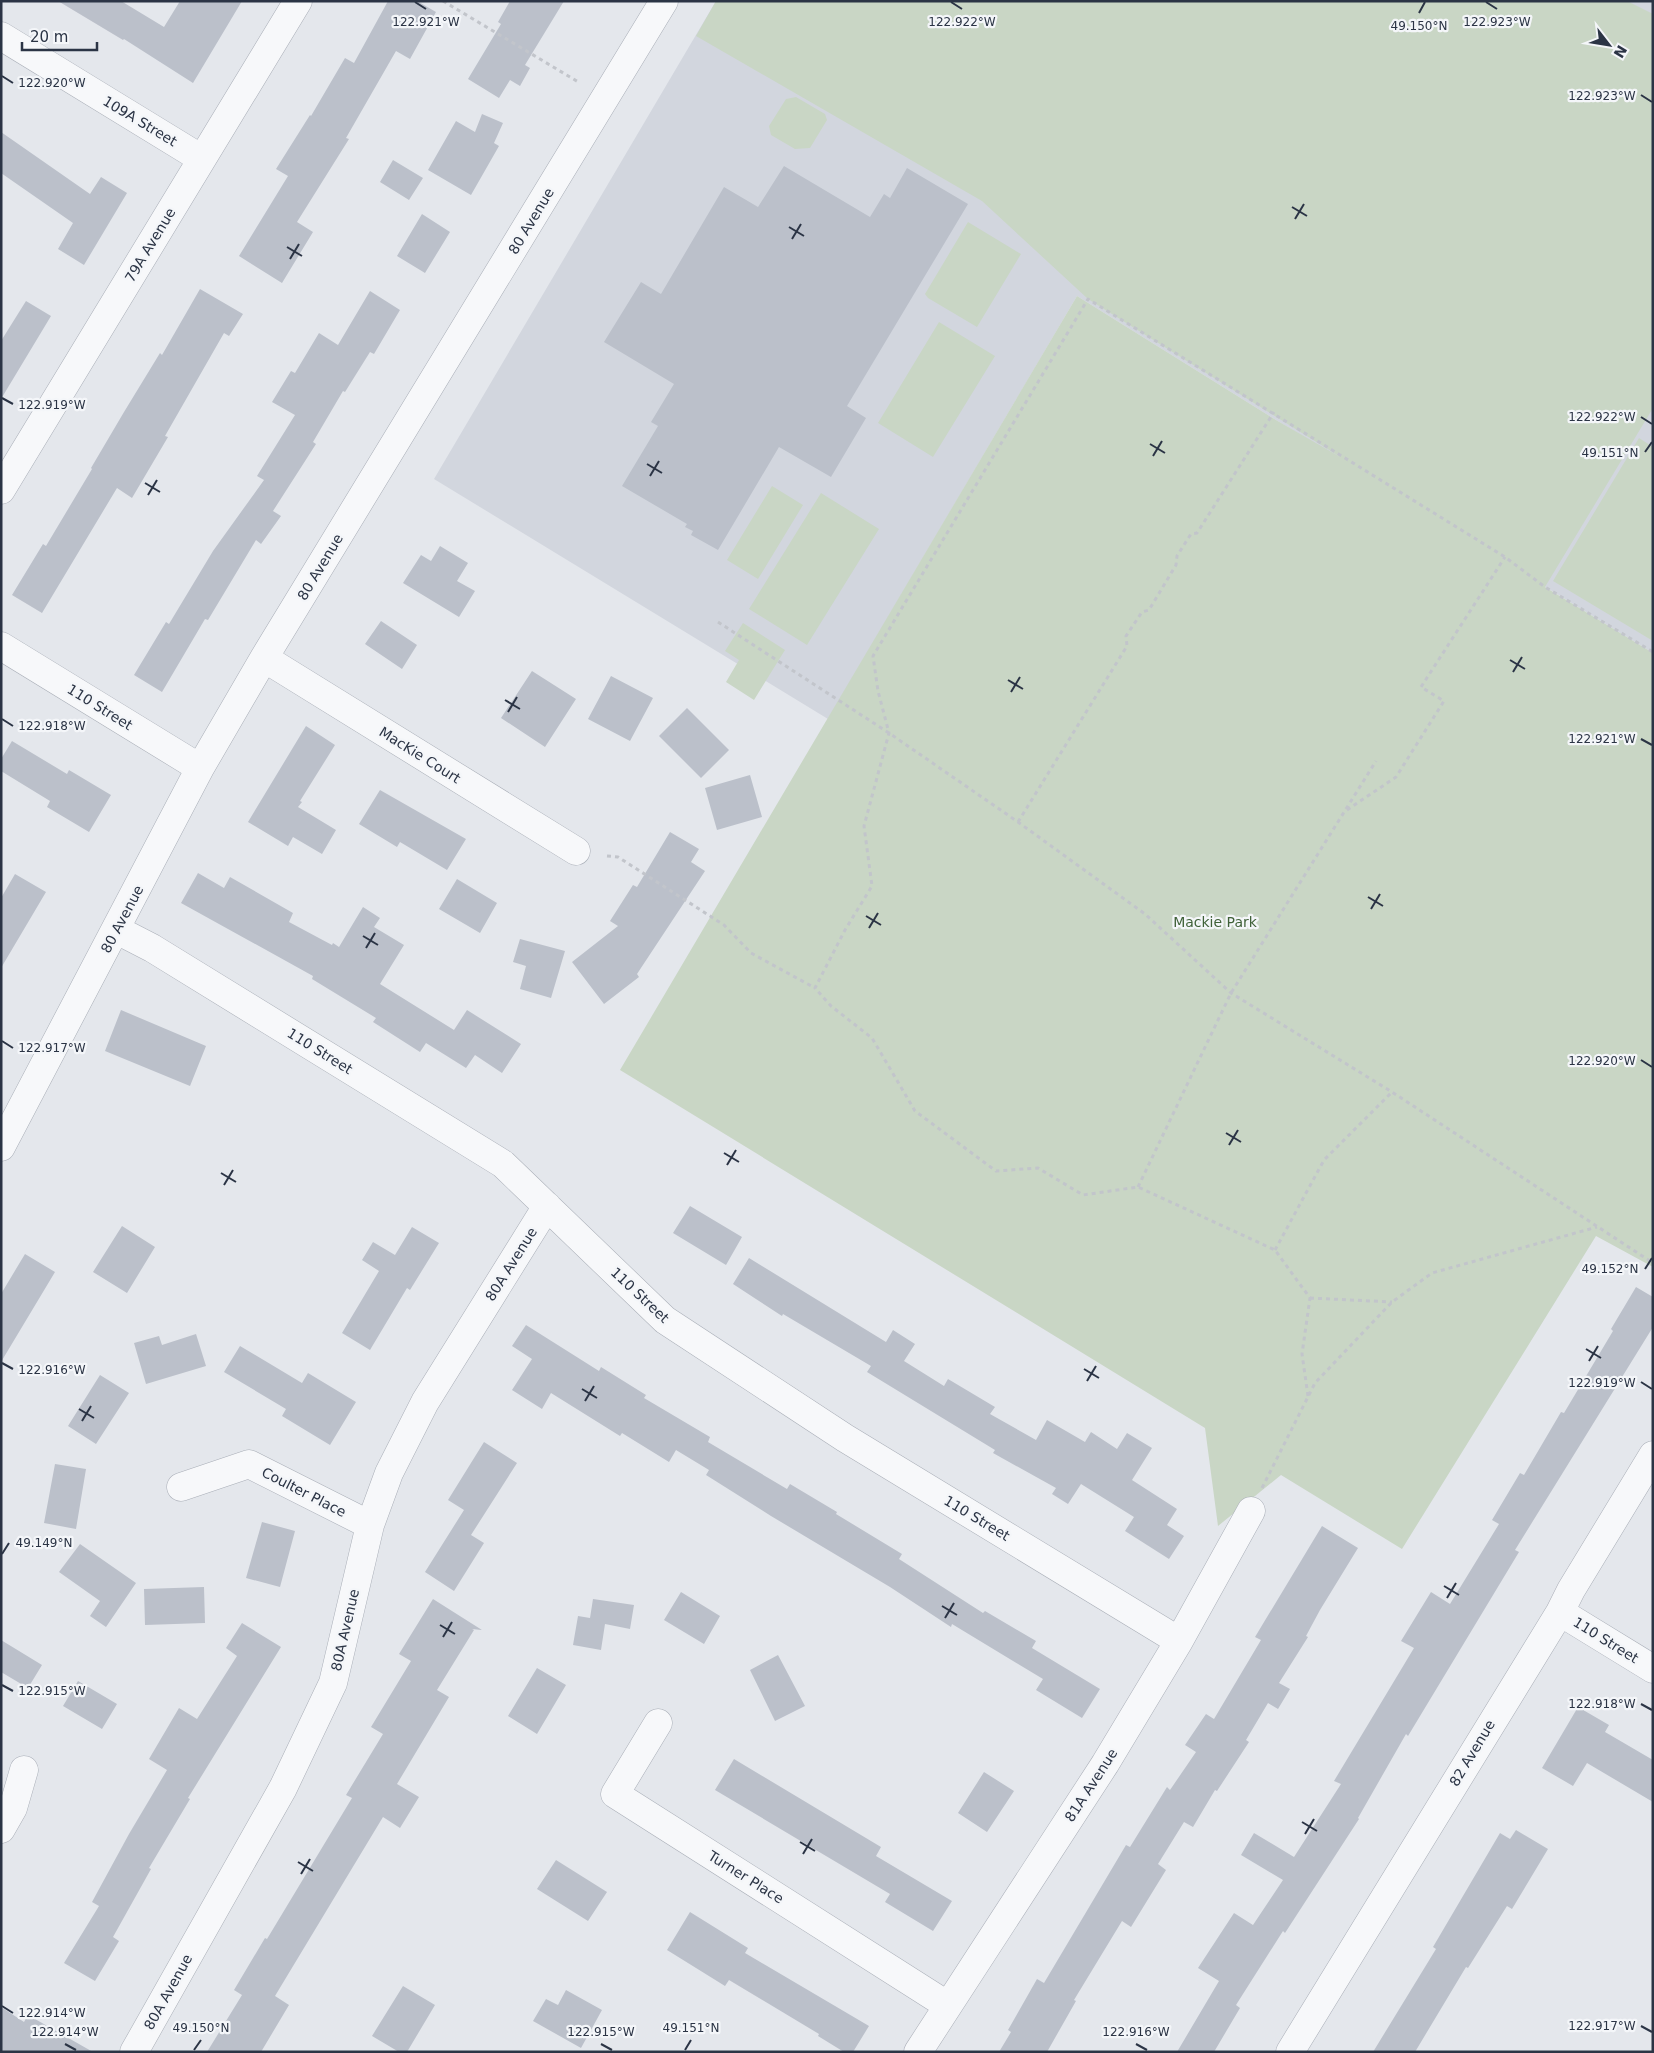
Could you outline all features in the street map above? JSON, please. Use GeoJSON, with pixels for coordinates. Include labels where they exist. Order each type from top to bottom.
{"type":"FeatureCollection","features":[{"type":"Feature","properties":{"kind":"street","name":"79A Avenue"},"geometry":{"type":"LineString","coordinates":[[1,490],[10,457],[202,159],[298,1]]}},
{"type":"Feature","properties":{"kind":"street","name":"80 Avenue"},"geometry":{"type":"LineString","coordinates":[[1,1147],[117,930],[200,768],[264,658],[664,1]]}},
{"type":"Feature","properties":{"kind":"street","name":"109A Street"},"geometry":{"type":"LineString","coordinates":[[1,36],[202,159]]}},
{"type":"Feature","properties":{"kind":"street","name":"110 Street"},"geometry":{"type":"LineString","coordinates":[[1,646],[200,768]]}},
{"type":"Feature","properties":{"kind":"street","name":"MacKie Court"},"geometry":{"type":"LineString","coordinates":[[264,658],[576,851]]}},
{"type":"Feature","properties":{"kind":"street","name":"110 Street"},"geometry":{"type":"LineString","coordinates":[[117,930],[152,948],[503,1164],[665,1320],[845,1438],[1179,1641]]}},
{"type":"Feature","properties":{"kind":"street","name":"80A Avenue"},"geometry":{"type":"LineString","coordinates":[[134,2052],[283,1788],[333,1683],[370,1525],[390,1473],[425,1402],[547,1206]]}},
{"type":"Feature","properties":{"kind":"street","name":"82 Avenue"},"geometry":{"type":"LineString","coordinates":[[1290,2052],[1540,1641],[1560,1612],[1571,1590],[1653,1455]]}},
{"type":"Feature","properties":{"kind":"street","name":"Coulter Place"},"geometry":{"type":"LineString","coordinates":[[181,1487],[249,1464],[370,1525]]}},
{"type":"Feature","properties":{"kind":"street","name":"81A Avenue"},"geometry":{"type":"LineString","coordinates":[[918,2052],[947,2004],[1105,1764],[1179,1641],[1251,1511]]}},
{"type":"Feature","properties":{"kind":"street","name":"110 Street"},"geometry":{"type":"LineString","coordinates":[[1560,1612],[1653,1669]]}},
{"type":"Feature","properties":{"kind":"street","name":"Turner Place"},"geometry":{"type":"LineString","coordinates":[[658,1723],[615,1794],[947,2004]]}},
{"type":"Feature","properties":{"kind":"street"},"geometry":{"type":"LineString","coordinates":[[1,1829],[13,1808],[24,1770]]}},
{"type":"Feature","properties":{"kind":"path"},"geometry":{"type":"LineString","coordinates":[[443,1],[580,83]]}},
{"type":"Feature","properties":{"kind":"path"},"geometry":{"type":"LineString","coordinates":[[815,988],[845,930],[872,886],[864,826],[889,733],[878,691],[873,656],[1088,299],[1274,412],[1505,557],[1545,586],[1653,652]]}},
{"type":"Feature","properties":{"kind":"path"},"geometry":{"type":"LineString","coordinates":[[1018,822],[1127,646],[1126,636],[1142,612],[1148,610],[1176,565],[1177,556],[1191,534],[1197,533],[1274,412]]}},
{"type":"Feature","properties":{"kind":"path"},"geometry":{"type":"LineString","coordinates":[[1344,812],[1396,777],[1444,701],[1421,687],[1505,557]]}},
{"type":"Feature","properties":{"kind":"path"},"geometry":{"type":"LineString","coordinates":[[718,622],[889,733],[1018,822],[1145,914],[1231,993],[1392,1092],[1653,1263]]}},
{"type":"Feature","properties":{"kind":"path"},"geometry":{"type":"LineString","coordinates":[[1138,1187],[1231,993],[1376,761]]}},
{"type":"Feature","properties":{"kind":"path"},"geometry":{"type":"LineString","coordinates":[[607,856],[618,857],[724,925],[751,953],[815,988],[831,1006],[872,1038],[915,1112],[996,1171],[1038,1168],[1083,1195],[1138,1187],[1275,1250],[1310,1298],[1302,1354],[1308,1396]]}},
{"type":"Feature","properties":{"kind":"path"},"geometry":{"type":"LineString","coordinates":[[1275,1250],[1324,1160],[1392,1092]]}},
{"type":"Feature","properties":{"kind":"path"},"geometry":{"type":"LineString","coordinates":[[1251,1511],[1315,1383],[1392,1302],[1432,1273],[1597,1227]]}},
{"type":"Feature","properties":{"kind":"path"},"geometry":{"type":"LineString","coordinates":[[1310,1298],[1392,1302]]}},
{"type":"Feature","properties":{"kind":"shaded area"},"geometry":{"type":"Polygon","coordinates":[[[716,1],[1653,1],[1653,653],[1547,588],[1505,557],[1276,420],[1077,296],[828,719],[434,479],[716,1]]]}},
{"type":"Feature","properties":{"kind":"green space","name":"Mackie Park"},"geometry":{"type":"Polygon","coordinates":[[[716,1],[1627,1],[1653,14],[1653,408],[1545,587],[1653,653],[1653,1267],[1596,1236],[1402,1549],[1281,1475],[1218,1526],[1205,1428],[620,1070],[1077,296],[1276,420],[1342,458],[1088,299],[982,201],[696,36],[716,1]]]}},
{"type":"Feature","properties":{"kind":"green space"},"geometry":{"type":"Polygon","coordinates":[[[796,97],[825,114],[827,120],[810,148],[795,149],[771,135],[769,126],[786,99],[796,97]]]}},
{"type":"Feature","properties":{"kind":"green space"},"geometry":{"type":"Polygon","coordinates":[[[968,222],[1021,254],[977,327],[928,298],[925,294],[968,222]]]}},
{"type":"Feature","properties":{"kind":"green space"},"geometry":{"type":"Polygon","coordinates":[[[939,322],[995,356],[933,457],[878,423],[939,322]]]}},
{"type":"Feature","properties":{"kind":"green space"},"geometry":{"type":"Polygon","coordinates":[[[1639,438],[1653,447],[1653,641],[1553,581],[1639,438]]]}},
{"type":"Feature","properties":{"kind":"green space"},"geometry":{"type":"Polygon","coordinates":[[[772,486],[803,505],[758,579],[727,560],[772,486]]]}},
{"type":"Feature","properties":{"kind":"green space"},"geometry":{"type":"Polygon","coordinates":[[[821,493],[879,529],[807,645],[749,609],[821,493]]]}},
{"type":"Feature","properties":{"kind":"green space"},"geometry":{"type":"Polygon","coordinates":[[[743,623],[785,650],[754,700],[726,682],[739,660],[725,651],[743,623]]]}},
{"type":"Feature","properties":{"kind":"building"},"geometry":{"type":"Polygon","coordinates":[[[58,1],[121,1],[164,27],[180,1],[242,1],[193,83],[124,39],[58,1]]]}},
{"type":"Feature","properties":{"kind":"building"},"geometry":{"type":"Polygon","coordinates":[[[388,1],[417,1],[436,12],[410,59],[396,51],[346,138],[349,139],[297,222],[313,232],[282,283],[239,256],[288,176],[276,169],[311,116],[345,58],[354,63],[388,1]]]}},
{"type":"Feature","properties":{"kind":"building"},"geometry":{"type":"Polygon","coordinates":[[[510,1],[564,1],[525,65],[530,68],[520,86],[510,80],[499,98],[468,79],[501,24],[498,22],[510,1]]]}},
{"type":"Feature","properties":{"kind":"building"},"geometry":{"type":"Polygon","coordinates":[[[482,114],[503,123],[494,143],[499,146],[471,195],[428,170],[456,121],[475,132],[482,114]]]}},
{"type":"Feature","properties":{"kind":"building"},"geometry":{"type":"Polygon","coordinates":[[[1,132],[90,194],[101,177],[127,193],[84,265],[58,249],[73,223],[1,173],[1,132]]]}},
{"type":"Feature","properties":{"kind":"building"},"geometry":{"type":"Polygon","coordinates":[[[393,160],[423,178],[409,200],[380,182],[393,160]]]}},
{"type":"Feature","properties":{"kind":"building"},"geometry":{"type":"Polygon","coordinates":[[[784,166],[870,217],[884,194],[890,198],[907,168],[968,204],[847,406],[866,418],[831,477],[779,447],[718,550],[691,535],[693,531],[685,527],[687,524],[622,486],[658,426],[651,422],[674,384],[604,342],[641,282],[661,294],[724,187],[758,207],[784,166]]]}},
{"type":"Feature","properties":{"kind":"building"},"geometry":{"type":"Polygon","coordinates":[[[422,214],[450,232],[425,273],[397,256],[422,214]]]}},
{"type":"Feature","properties":{"kind":"building"},"geometry":{"type":"Polygon","coordinates":[[[200,289],[243,314],[229,336],[224,333],[165,436],[168,437],[132,498],[117,488],[42,613],[12,595],[43,544],[46,546],[124,412],[160,353],[162,355],[200,289]]]}},
{"type":"Feature","properties":{"kind":"building"},"geometry":{"type":"Polygon","coordinates":[[[370,291],[400,310],[374,354],[370,352],[345,392],[343,391],[313,442],[316,444],[273,511],[281,516],[261,544],[256,540],[208,620],[205,619],[162,692],[134,675],[166,622],[169,624],[213,551],[264,480],[257,476],[295,415],[272,402],[291,371],[295,373],[319,333],[338,345],[370,291]]]}},
{"type":"Feature","properties":{"kind":"building"},"geometry":{"type":"Polygon","coordinates":[[[26,301],[51,316],[1,399],[1,341],[26,301]]]}},
{"type":"Feature","properties":{"kind":"building"},"geometry":{"type":"Polygon","coordinates":[[[440,546],[468,563],[457,581],[475,591],[459,617],[403,583],[421,555],[431,561],[440,546]]]}},
{"type":"Feature","properties":{"kind":"building"},"geometry":{"type":"Polygon","coordinates":[[[381,621],[417,645],[402,669],[365,644],[381,621]]]}},
{"type":"Feature","properties":{"kind":"building"},"geometry":{"type":"Polygon","coordinates":[[[532,671],[576,699],[545,747],[501,718],[532,671]]]}},
{"type":"Feature","properties":{"kind":"building"},"geometry":{"type":"Polygon","coordinates":[[[611,676],[653,698],[630,741],[588,719],[611,676]]]}},
{"type":"Feature","properties":{"kind":"building"},"geometry":{"type":"Polygon","coordinates":[[[687,708],[729,750],[701,778],[659,736],[687,708]]]}},
{"type":"Feature","properties":{"kind":"building"},"geometry":{"type":"Polygon","coordinates":[[[306,726],[335,745],[298,807],[336,830],[322,854],[293,837],[288,846],[248,822],[306,726]]]}},
{"type":"Feature","properties":{"kind":"building"},"geometry":{"type":"Polygon","coordinates":[[[12,741],[67,774],[69,770],[111,795],[89,832],[47,807],[50,801],[1,771],[1,759],[12,741]]]}},
{"type":"Feature","properties":{"kind":"building"},"geometry":{"type":"Polygon","coordinates":[[[750,775],[762,817],[717,830],[705,788],[750,775]]]}},
{"type":"Feature","properties":{"kind":"building"},"geometry":{"type":"Polygon","coordinates":[[[380,790],[466,839],[447,870],[400,842],[397,847],[359,824],[380,790]]]}},
{"type":"Feature","properties":{"kind":"building"},"geometry":{"type":"Polygon","coordinates":[[[670,832],[699,849],[691,862],[705,871],[637,974],[639,977],[604,1004],[572,962],[618,926],[610,921],[633,885],[637,887],[670,832]]]}},
{"type":"Feature","properties":{"kind":"building"},"geometry":{"type":"Polygon","coordinates":[[[198,873],[224,888],[230,877],[293,913],[289,922],[339,947],[363,907],[380,918],[374,927],[404,945],[380,984],[454,1030],[467,1010],[521,1044],[502,1073],[475,1055],[466,1068],[426,1043],[420,1052],[373,1022],[376,1018],[312,979],[313,976],[181,903],[198,873]]]}},
{"type":"Feature","properties":{"kind":"building"},"geometry":{"type":"Polygon","coordinates":[[[15,874],[46,892],[1,968],[1,898],[15,874]]]}},
{"type":"Feature","properties":{"kind":"building"},"geometry":{"type":"Polygon","coordinates":[[[457,879],[497,903],[480,933],[439,909],[457,879]]]}},
{"type":"Feature","properties":{"kind":"building"},"geometry":{"type":"Polygon","coordinates":[[[520,939],[565,951],[551,998],[520,989],[526,966],[513,962],[520,939]]]}},
{"type":"Feature","properties":{"kind":"building"},"geometry":{"type":"Polygon","coordinates":[[[121,1010],[206,1046],[190,1086],[105,1051],[121,1010]]]}},
{"type":"Feature","properties":{"kind":"building"},"geometry":{"type":"Polygon","coordinates":[[[690,1206],[742,1237],[726,1265],[673,1233],[690,1206]]]}},
{"type":"Feature","properties":{"kind":"building"},"geometry":{"type":"Polygon","coordinates":[[[122,1226],[155,1247],[127,1293],[93,1272],[122,1226]]]}},
{"type":"Feature","properties":{"kind":"building"},"geometry":{"type":"Polygon","coordinates":[[[412,1227],[439,1243],[410,1290],[407,1288],[370,1350],[342,1333],[379,1271],[362,1260],[373,1242],[395,1255],[412,1227]]]}},
{"type":"Feature","properties":{"kind":"building"},"geometry":{"type":"Polygon","coordinates":[[[25,1254],[55,1272],[1,1362],[1,1294],[25,1254]]]}},
{"type":"Feature","properties":{"kind":"building"},"geometry":{"type":"Polygon","coordinates":[[[749,1258],[886,1342],[893,1330],[915,1344],[904,1361],[944,1386],[948,1379],[995,1407],[990,1414],[1036,1440],[1047,1420],[1085,1442],[1091,1432],[1117,1449],[1127,1433],[1152,1448],[1132,1480],[1177,1509],[1167,1525],[1184,1536],[1169,1559],[1125,1531],[1134,1517],[1081,1484],[1068,1504],[1052,1494],[1056,1488],[993,1453],[995,1450],[867,1372],[871,1366],[783,1314],[782,1316],[733,1284],[749,1258]]]}},
{"type":"Feature","properties":{"kind":"building"},"geometry":{"type":"Polygon","coordinates":[[[1636,1287],[1653,1297],[1653,1327],[1515,1550],[1519,1552],[1408,1736],[1406,1734],[1359,1819],[1285,1933],[1283,1931],[1236,2005],[1240,2008],[1214,2052],[1177,2052],[1219,1981],[1198,1968],[1234,1913],[1253,1925],[1283,1880],[1241,1855],[1254,1833],[1294,1857],[1341,1784],[1334,1781],[1414,1648],[1401,1641],[1431,1592],[1450,1604],[1499,1524],[1492,1520],[1520,1473],[1524,1475],[1561,1412],[1564,1413],[1613,1331],[1611,1329],[1636,1287]]]}},
{"type":"Feature","properties":{"kind":"building"},"geometry":{"type":"Polygon","coordinates":[[[526,1325],[599,1371],[601,1367],[646,1395],[644,1398],[710,1437],[708,1442],[787,1489],[790,1484],[837,1512],[836,1514],[902,1554],[899,1559],[983,1613],[985,1611],[1036,1641],[1032,1648],[1100,1689],[1082,1718],[1036,1690],[1043,1679],[952,1624],[951,1627],[890,1587],[771,1516],[706,1475],[709,1470],[676,1450],[669,1462],[622,1433],[620,1436],[551,1393],[542,1409],[512,1390],[532,1359],[512,1346],[526,1325]]]}},
{"type":"Feature","properties":{"kind":"building"},"geometry":{"type":"Polygon","coordinates":[[[196,1334],[206,1366],[146,1384],[134,1343],[159,1336],[162,1345],[196,1334]]]}},
{"type":"Feature","properties":{"kind":"building"},"geometry":{"type":"Polygon","coordinates":[[[240,1346],[302,1383],[308,1373],[356,1402],[330,1445],[282,1416],[286,1409],[224,1372],[240,1346]]]}},
{"type":"Feature","properties":{"kind":"building"},"geometry":{"type":"Polygon","coordinates":[[[100,1375],[129,1393],[96,1444],[68,1426],[100,1375]]]}},
{"type":"Feature","properties":{"kind":"building"},"geometry":{"type":"Polygon","coordinates":[[[484,1442],[517,1463],[471,1535],[484,1543],[454,1591],[425,1572],[464,1510],[448,1500],[484,1442]]]}},
{"type":"Feature","properties":{"kind":"building"},"geometry":{"type":"Polygon","coordinates":[[[55,1464],[86,1469],[76,1529],[44,1523],[55,1464]]]}},
{"type":"Feature","properties":{"kind":"building"},"geometry":{"type":"Polygon","coordinates":[[[262,1522],[295,1531],[280,1587],[246,1578],[262,1522]]]}},
{"type":"Feature","properties":{"kind":"building"},"geometry":{"type":"Polygon","coordinates":[[[1322,1526],[1358,1548],[1320,1610],[1306,1636],[1308,1637],[1279,1683],[1290,1689],[1278,1709],[1268,1703],[1246,1740],[1249,1742],[1217,1791],[1215,1790],[1193,1827],[1184,1822],[1158,1864],[1166,1870],[1131,1927],[1122,1921],[1074,2000],[1076,2001],[1047,2052],[999,2052],[1011,2032],[1008,2030],[1037,1979],[1044,1983],[1126,1845],[1130,1847],[1167,1787],[1170,1790],[1196,1752],[1185,1745],[1206,1714],[1214,1719],[1261,1640],[1255,1637],[1322,1526]]]}},
{"type":"Feature","properties":{"kind":"building"},"geometry":{"type":"Polygon","coordinates":[[[80,1544],[136,1583],[106,1627],[90,1616],[100,1601],[59,1572],[80,1544]]]}},
{"type":"Feature","properties":{"kind":"building"},"geometry":{"type":"Polygon","coordinates":[[[204,1587],[205,1623],[145,1625],[144,1589],[204,1587]]]}},
{"type":"Feature","properties":{"kind":"building"},"geometry":{"type":"Polygon","coordinates":[[[681,1592],[720,1616],[704,1644],[664,1620],[681,1592]]]}},
{"type":"Feature","properties":{"kind":"building"},"geometry":{"type":"Polygon","coordinates":[[[433,1599],[482,1630],[472,1629],[474,1630],[437,1690],[449,1697],[397,1784],[419,1797],[400,1828],[383,1817],[275,1996],[289,2005],[261,2052],[207,2052],[242,1995],[234,1990],[352,1798],[346,1795],[383,1734],[371,1727],[411,1661],[399,1654],[433,1599]]]}},
{"type":"Feature","properties":{"kind":"building"},"geometry":{"type":"Polygon","coordinates":[[[593,1599],[634,1605],[630,1629],[605,1624],[601,1650],[573,1645],[578,1616],[590,1618],[593,1599]]]}},
{"type":"Feature","properties":{"kind":"building"},"geometry":{"type":"Polygon","coordinates":[[[242,1623],[281,1647],[188,1798],[190,1799],[149,1868],[151,1869],[113,1937],[119,1941],[95,1981],[64,1963],[99,1906],[92,1902],[167,1770],[149,1759],[179,1708],[197,1719],[237,1656],[226,1648],[242,1623]]]}},
{"type":"Feature","properties":{"kind":"building"},"geometry":{"type":"Polygon","coordinates":[[[1,1640],[42,1665],[28,1688],[1,1672],[1,1640]]]}},
{"type":"Feature","properties":{"kind":"building"},"geometry":{"type":"Polygon","coordinates":[[[778,1655],[805,1706],[775,1721],[750,1670],[778,1655]]]}},
{"type":"Feature","properties":{"kind":"building"},"geometry":{"type":"Polygon","coordinates":[[[537,1668],[566,1685],[537,1734],[508,1716],[537,1668]]]}},
{"type":"Feature","properties":{"kind":"building"},"geometry":{"type":"Polygon","coordinates":[[[78,1681],[117,1704],[102,1729],[63,1706],[78,1681]]]}},
{"type":"Feature","properties":{"kind":"building"},"geometry":{"type":"Polygon","coordinates":[[[1578,1707],[1609,1725],[1605,1732],[1653,1760],[1653,1802],[1587,1763],[1573,1786],[1542,1768],[1578,1707]]]}},
{"type":"Feature","properties":{"kind":"building"},"geometry":{"type":"Polygon","coordinates":[[[734,1759],[881,1847],[876,1856],[952,1901],[933,1931],[885,1902],[890,1894],[715,1790],[734,1759]]]}},
{"type":"Feature","properties":{"kind":"building"},"geometry":{"type":"Polygon","coordinates":[[[984,1772],[1014,1791],[987,1832],[958,1813],[984,1772]]]}},
{"type":"Feature","properties":{"kind":"building"},"geometry":{"type":"Polygon","coordinates":[[[1516,1830],[1548,1849],[1512,1909],[1507,1906],[1468,1968],[1466,1967],[1415,2052],[1373,2052],[1436,1949],[1433,1947],[1500,1833],[1510,1839],[1516,1830]]]}},
{"type":"Feature","properties":{"kind":"building"},"geometry":{"type":"Polygon","coordinates":[[[556,1860],[607,1892],[588,1921],[537,1889],[556,1860]]]}},
{"type":"Feature","properties":{"kind":"building"},"geometry":{"type":"Polygon","coordinates":[[[690,1912],[748,1948],[745,1953],[869,2026],[853,2052],[844,2052],[818,2036],[819,2034],[729,1980],[725,1986],[667,1950],[690,1912]]]}},
{"type":"Feature","properties":{"kind":"building"},"geometry":{"type":"Polygon","coordinates":[[[403,1986],[435,2005],[407,2052],[399,2052],[372,2036],[403,1986]]]}},
{"type":"Feature","properties":{"kind":"building"},"geometry":{"type":"Polygon","coordinates":[[[566,1990],[602,2010],[581,2048],[533,2021],[546,1999],[558,2005],[566,1990]]]}},
{"type":"Feature","properties":{"kind":"building"},"geometry":{"type":"Polygon","coordinates":[[[1,2007],[24,2022],[28,2015],[93,2052],[1,2052],[1,2007]]]}}]}
